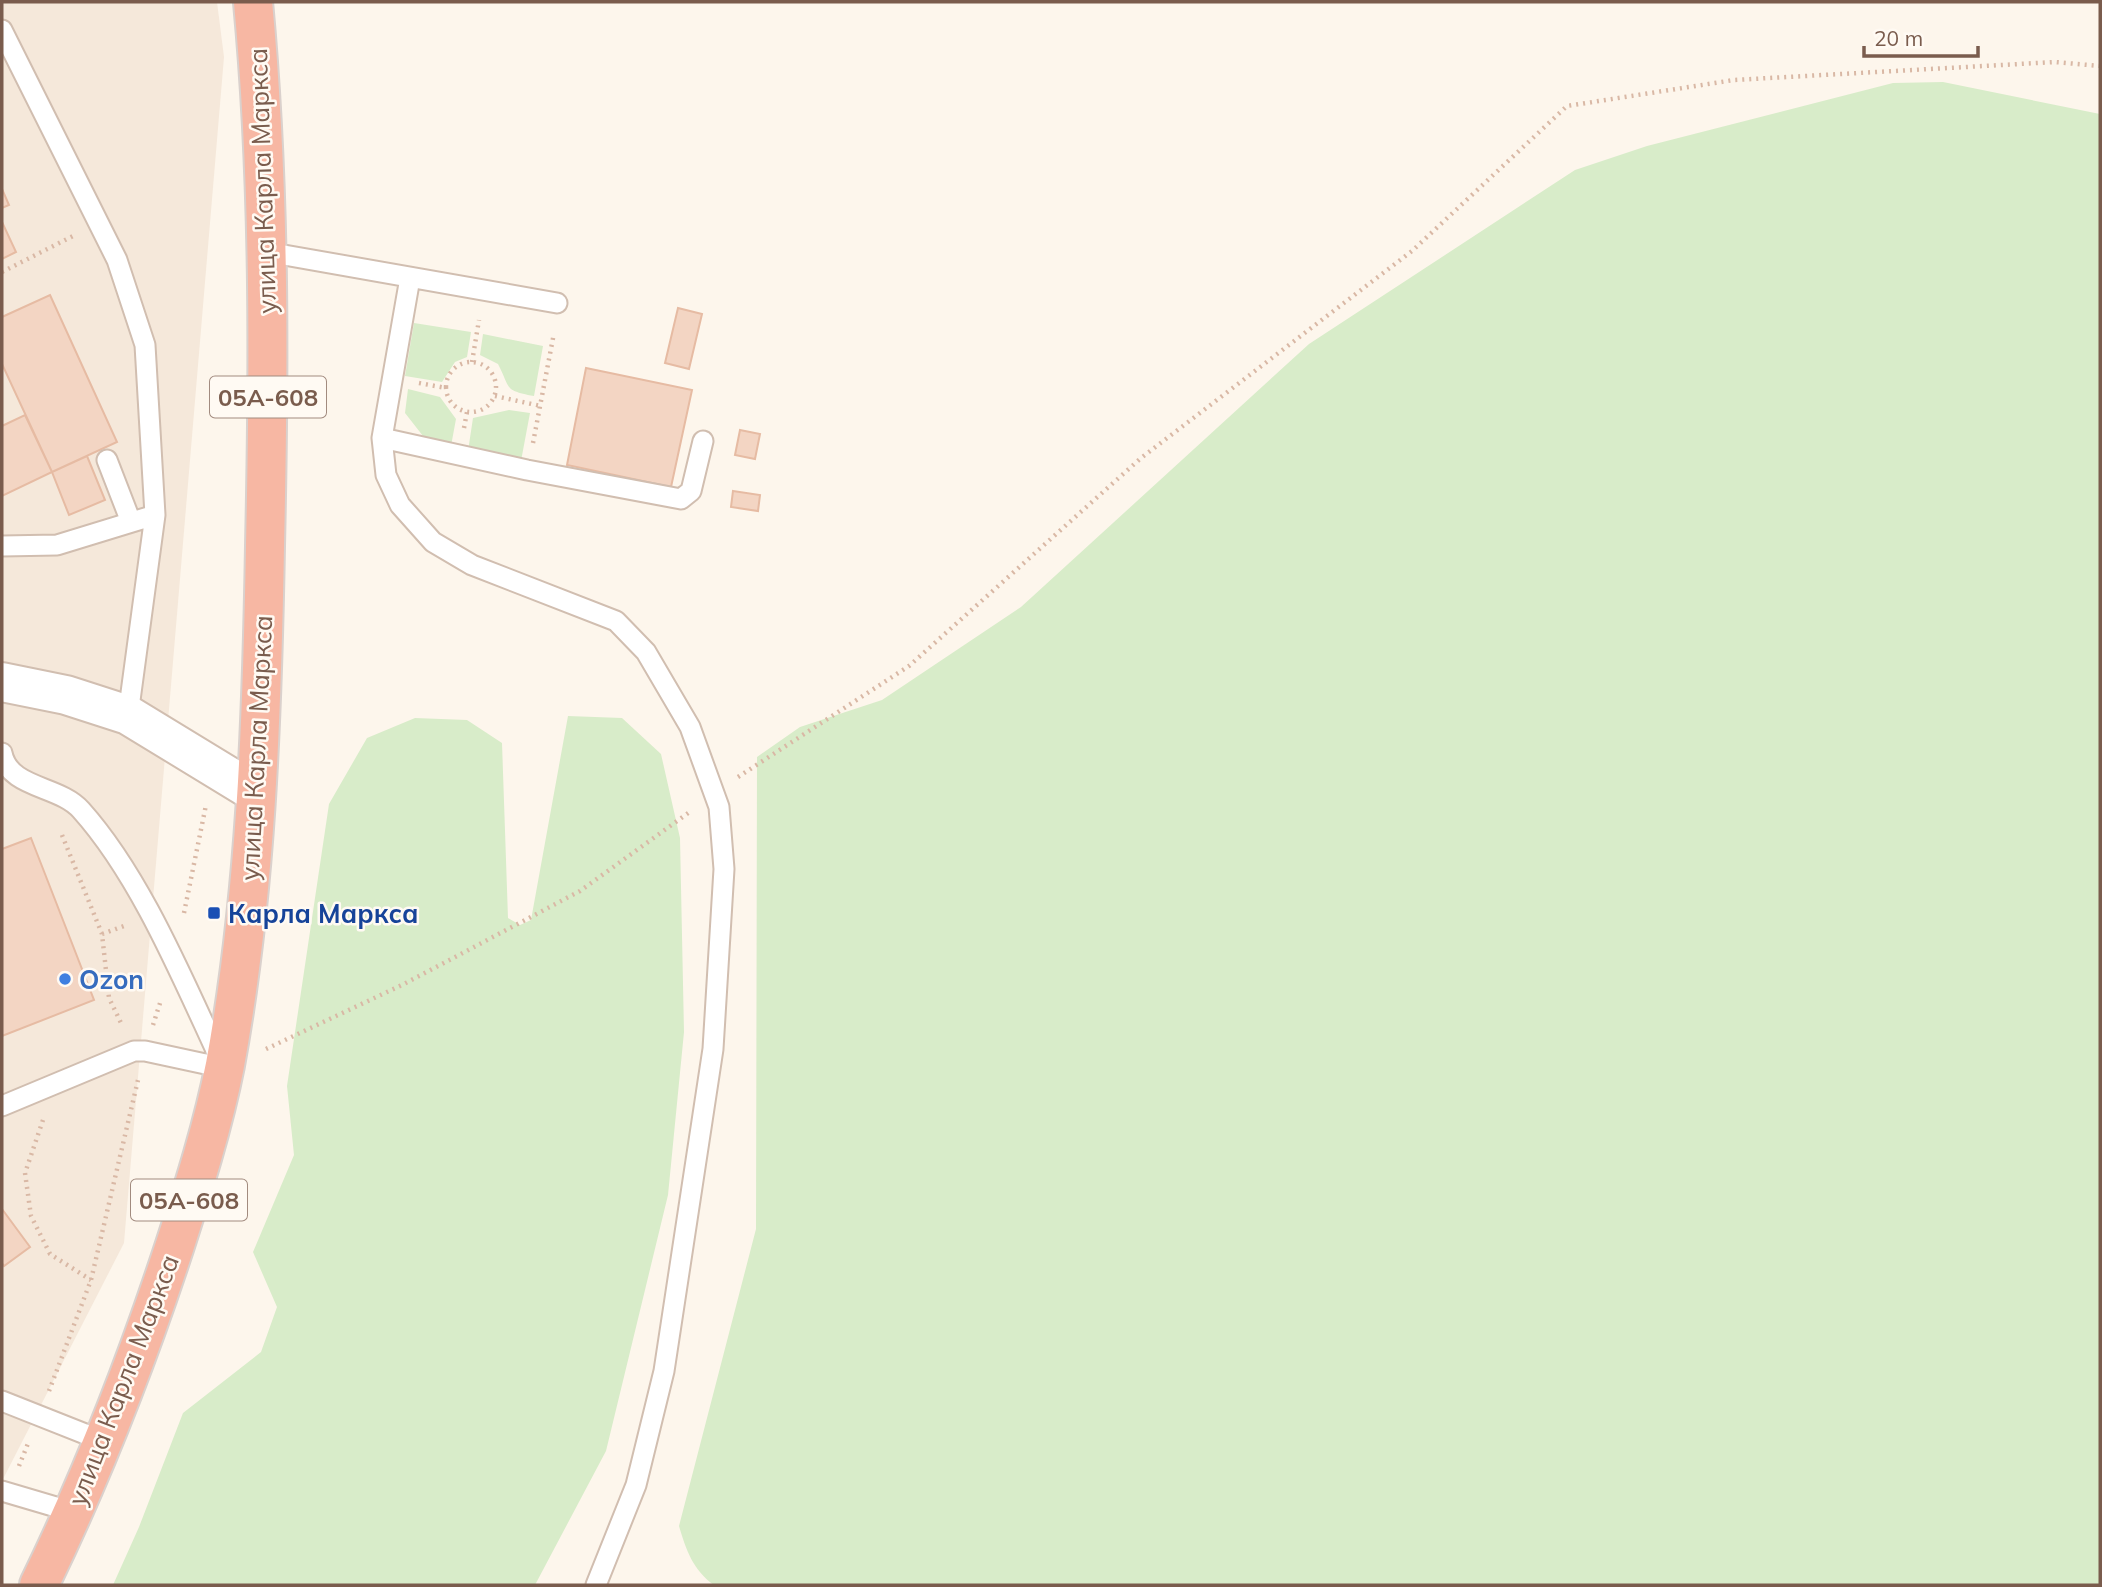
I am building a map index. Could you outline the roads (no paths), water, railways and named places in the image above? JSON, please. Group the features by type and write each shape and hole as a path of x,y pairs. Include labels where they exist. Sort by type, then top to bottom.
{"highway":[{"name":"улица Карла Маркса","path":"39,1585 103,1441 167,1269 199,1170 224,1068 243,955 256,793 269,363 264,118 253,2"}],"street":[{"path":"2,682 66,695 128,715 256,793"}],"lane":[{"path":"2,30 117,260 145,345 155,515 128,715"},
{"path":"267,252 557,303"},
{"path":"410,278 382,438 386,475 400,505 433,542 472,565 616,621 646,652 690,727 715,793 724,869 711,1063 664,1371 636,1485 596,1585"},
{"path":"382,438 527,470 681,499 691,491 703,441"},
{"path":"107,460 131,522"},
{"path":"2,546 57,545 155,515"},
{"path":"2,753 7,767 19,779 60,794 80,808 120,864 173,958 224,1068"},
{"path":"2,1106 134,1051 224,1068"},
{"path":"2,1401 103,1441"},
{"path":"5,1491 73,1512"}],"place":[{"name":"Карла Маркса","path":"214,913"},
{"name":"Ozon","path":"65,979"}]}
